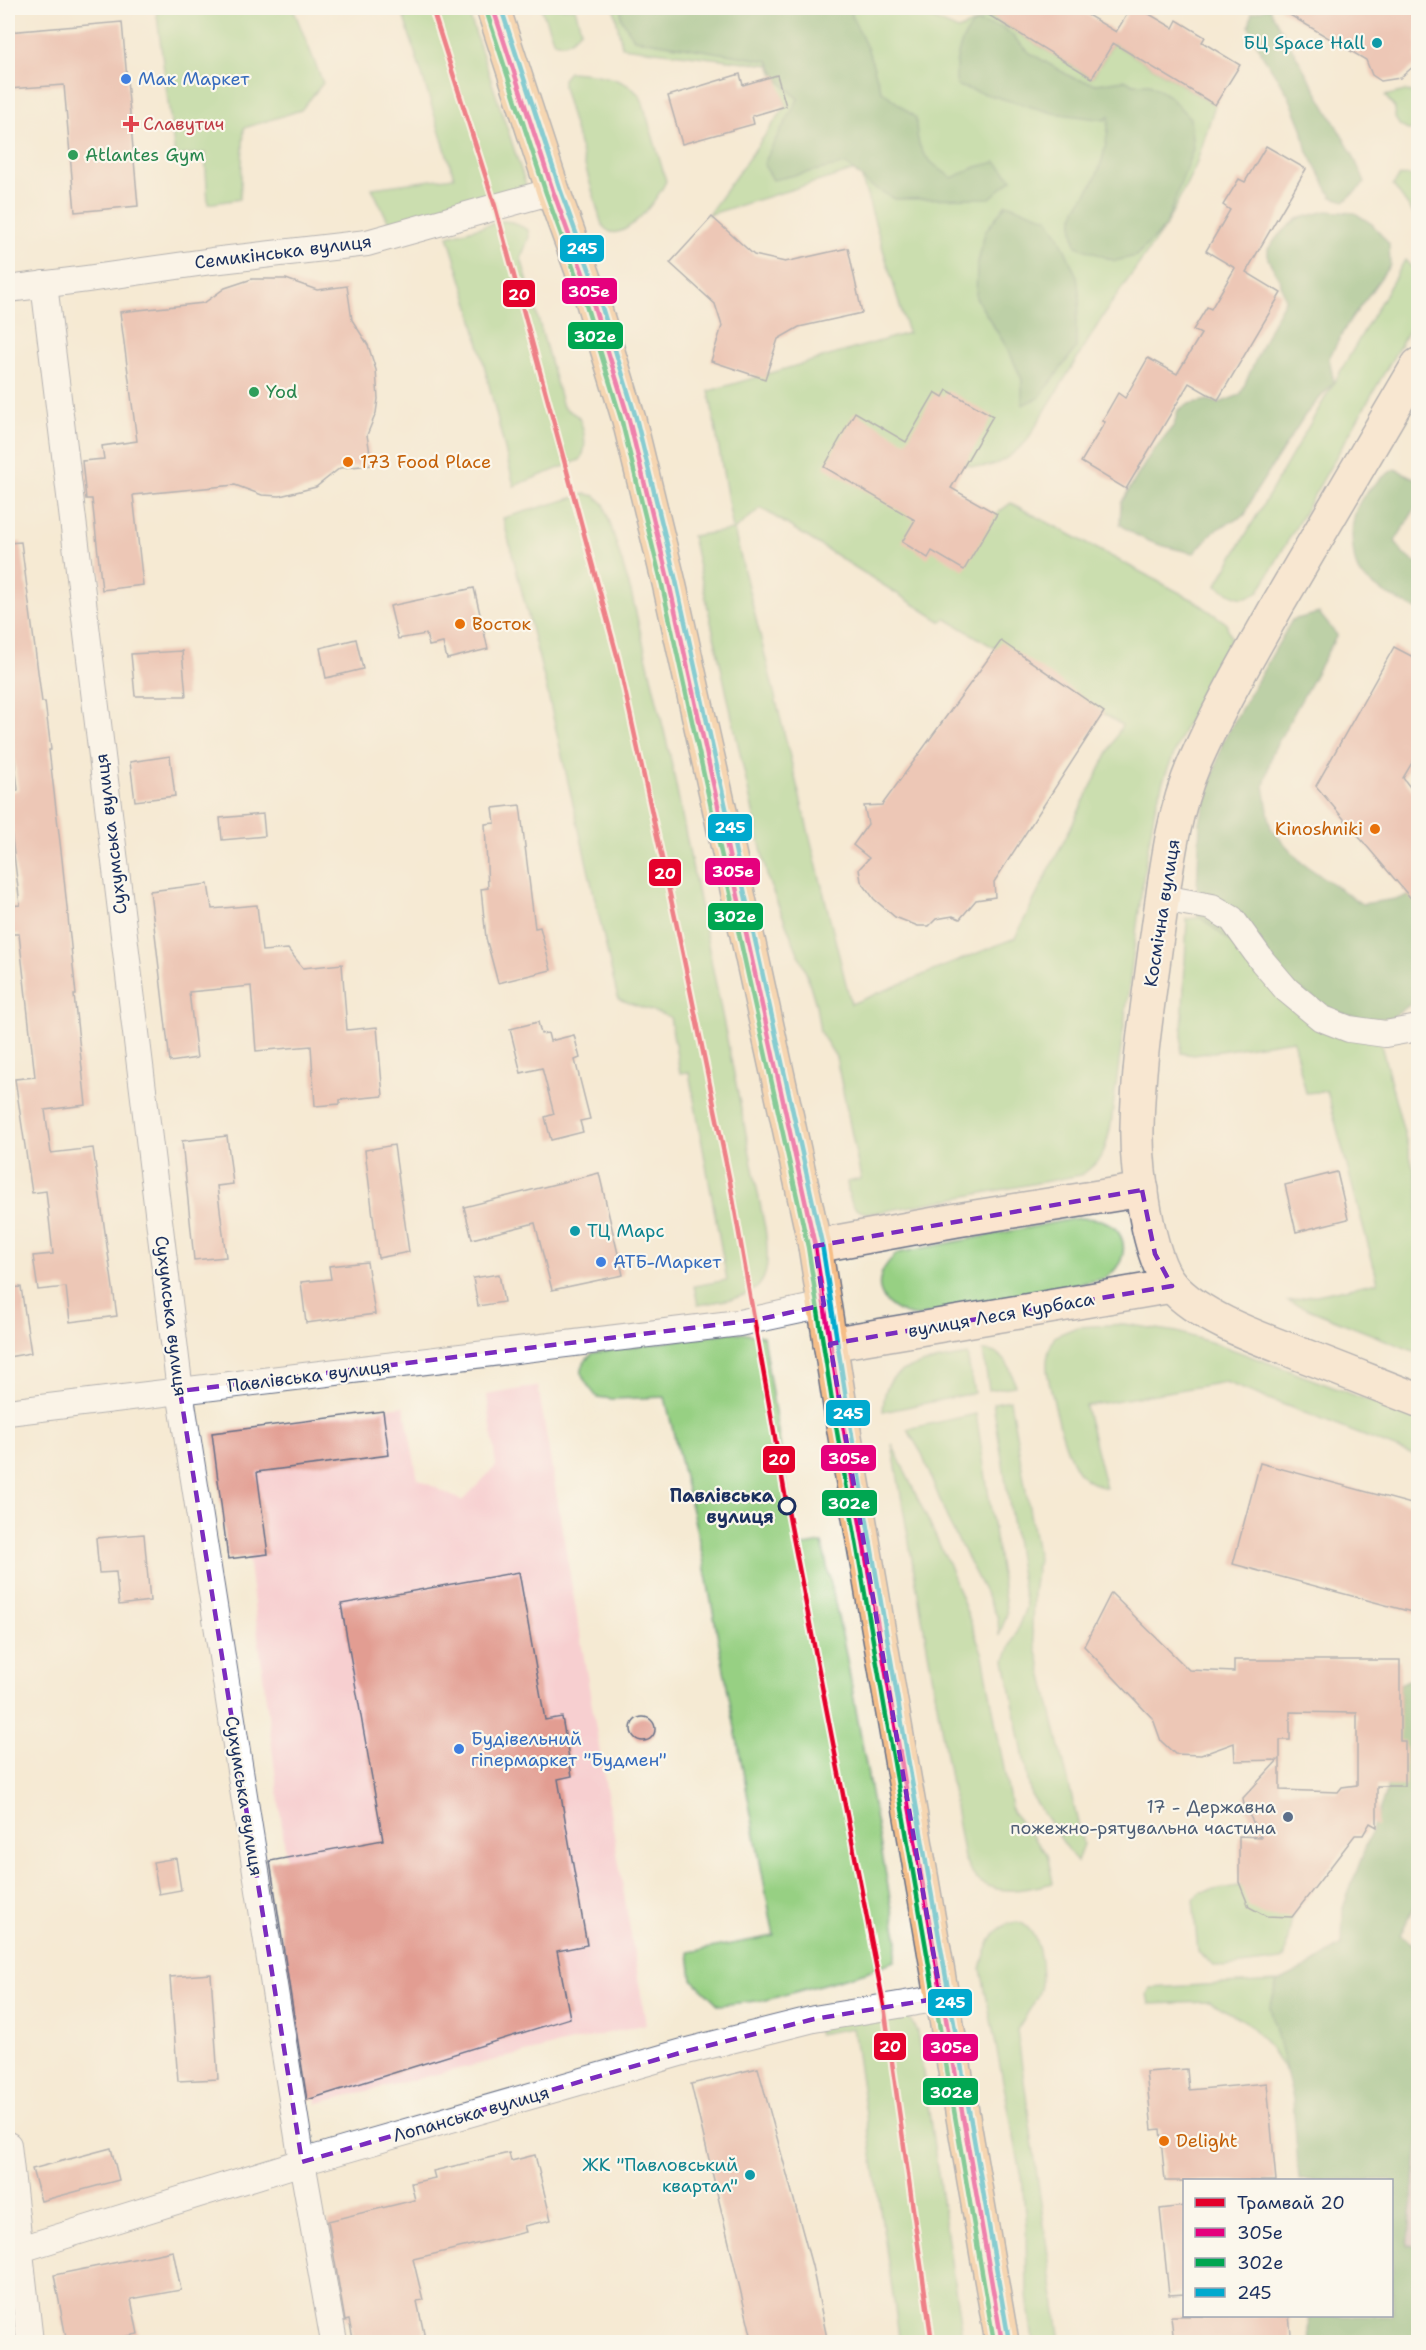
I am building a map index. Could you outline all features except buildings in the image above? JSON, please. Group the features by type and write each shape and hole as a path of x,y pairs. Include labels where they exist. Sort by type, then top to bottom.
{"main road":[{"path":"493,8 553,191 589,290 629,420 671,594 815,1246 927,1899 941,1998 1002,2343"}],"street":[{"name":"Семикінська вулиця","path":"8,289 212,261 367,243 553,191"},
{"name":"Сухумська вулиця","path":"44,284 180,1391 302,2162 334,2343"},
{"name":"Космічна вулиця","path":"1142,1190 1136,1129 1140,1065 1163,898 1182,796 1212,723 1296,573 1419,365"},
{"path":"1163,898 1212,907 1232,919 1263,962 1287,990 1321,1018 1349,1029 1385,1034 1419,1028"},
{"path":"815,1246 1142,1190 1155,1254 1172,1286 1190,1301 1248,1333 1419,1401"},
{"name":"вулиця Леся Курбаса","path":"830,1344 1172,1286"},
{"name":"Павлівська вулиця","path":"8,1412 740,1323 824,1305"},
{"name":"Лопанська вулиця","path":"14,2251 302,2162 683,2052 814,2019 941,1998"},
{"path":"8,2145 14,2251 30,2343"}],"highlighted area":[{"path":"1142,1190 1155,1254 1172,1286 830,1344 941,1998 814,2019 683,2052 302,2162 180,1391 756,1320 824,1305 815,1246"}],"shaded area":[{"path":"538,1386 646,2024 317,2103 232,1430 404,1406 418,1479 462,1501 496,1466 487,1395"},
{"path":"1418,2142 1418,2269 1408,2245"}],"green space":[{"path":"156,8 293,8 323,83 301,110 244,128 240,199 208,204 205,153 175,156"},
{"path":"401,8 467,8 530,197 395,235 372,188 454,177"},
{"path":"541,8 575,8 581,30 569,41 554,42"},
{"path":"614,8 914,8 958,30 990,16 1092,78 1113,43 1215,105 1196,165 1165,227 1108,308 1026,442 1009,457 992,465 974,466 953,459 936,489 996,514 1011,503 1195,601 1226,623 1231,638 1223,658 1185,727 1163,781 1155,808 1145,865 1111,1124 1103,1153 1089,1170 1081,1175 874,1213 856,1209 851,1201 847,1182 861,1179 836,1057 820,1032 816,1005 807,975 768,880 692,536 733,530 709,391 908,333 859,169 708,215 786,106 770,65 622,47","holes":["761,508 942,622 945,618 1122,725 1015,938 851,1004 734,530"]},
{"path":"621,8 852,8 852,16 868,50 881,90 916,118 920,148 929,160 952,178 976,167 996,162 1012,179 990,198 895,199 871,186 846,164 773,180 764,165 798,99 779,80 769,61 634,39 621,18"},
{"path":"1269,8 1353,155 1365,183 1345,201 1332,197 1306,148 1302,128 1288,94 1261,53 1249,27 1252,13"},
{"path":"976,22 1004,28 1030,53 1073,78 1096,84 1124,80 1134,84 1150,84 1169,96 1190,118 1193,149 1165,227 1136,256 1115,261 1076,246 1073,232 1074,213 1093,183 1100,165 1106,145 1109,116 1105,120 1053,113 957,86 956,69 961,43"},
{"path":"569,72 610,78 620,81 637,92 642,100 666,181 655,199 636,221 616,232 608,231 601,222 563,87 563,79"},
{"path":"1405,91 1418,95 1418,129 1408,130 1400,126 1395,118 1395,108 1385,96"},
{"path":"1409,175 1418,181 1418,220 1393,185 1400,176"},
{"path":"1006,204 1048,218 1059,236 1077,277 1080,300 1076,323 1076,348 1039,398 1022,405 1022,380 1009,351 976,298 977,267 985,232"},
{"path":"1326,211 1355,213 1372,224 1389,244 1390,265 1347,325 1329,358 1334,382 1305,415 1255,493 1245,515 1215,530 1194,553 1174,549 1137,536 1120,524 1121,503 1150,455 1174,425 1178,410 1188,404 1208,400 1219,403 1240,395 1271,325 1285,300 1280,280 1268,259 1268,249 1278,236 1297,219"},
{"path":"503,221 512,222 528,230 529,237 521,258 563,407 579,417 584,439 584,450 580,460 514,486 469,304 448,236"},
{"path":"1405,260 1418,274 1418,314 1259,591 1242,598 1216,586"},
{"path":"1395,469 1418,480 1418,504 1395,541 1403,554 1418,564 1418,610 1373,585 1360,574 1354,558 1353,522 1360,501 1374,484"},
{"path":"586,494 595,496 604,504 631,592 670,756 765,1228 767,1266 757,1288 735,1298 698,1305 694,1286 727,1280 689,1072 680,1073 670,1017 618,999 545,682 503,518"},
{"path":"1319,613 1337,635 1272,753 1264,786 1271,829 1302,863 1362,904 1402,898 1418,893 1418,999 1391,1018 1364,1019 1331,1010 1250,957 1196,914 1200,821 1223,741 1292,620"},
{"path":"1210,916 1380,1041 1418,1186 1418,1353 1288,1301 1378,1282 1327,1091 1306,1093 1293,1040 1194,1055 1181,1053 1187,919"},
{"path":"1078,1218 1092,1218 1106,1222 1120,1235 1123,1243 1121,1259 1111,1274 1103,1279 918,1316 894,1308 881,1293 882,1273 898,1253"},
{"path":"1124,1324 1177,1332 1226,1347 1418,1419 1418,1457 1225,1382 1085,1406 1106,1488 1092,1483 1083,1477 1075,1466 1065,1442 1048,1376 1048,1356 1055,1336 1077,1327"},
{"path":"732,1332 763,1336 790,1509 799,1547 822,1543 845,1649 898,1942 894,1961 866,1972 766,2000 719,2005 692,1979 689,1952 774,1936 702,1553 665,1397 613,1399 597,1397 584,1380 582,1370 583,1365 593,1353"},
{"path":"983,1351 996,1353 1005,1361 1009,1366 1015,1386 989,1390"},
{"path":"967,1355 974,1393 883,1412 887,1387 897,1374 926,1363"},
{"path":"1010,1400 1038,1559 1033,1593 1032,1630 1083,1844 1077,1862 1031,1796 1005,1660 1026,1607 993,1403"},
{"path":"976,1414 1007,1614 999,1636 998,1618 949,1523 921,1452 907,1429"},
{"path":"892,1444 949,1565 983,1655 1012,1812 1047,1854 1053,1883 1011,1890 991,1887 974,1876 964,1859"},
{"path":"1418,1675 1418,1898 1400,1936 1418,1947 1418,2142 1408,2245 1418,2245 1418,2342 1310,2342 1308,2317 1393,2317 1393,2179 1299,2179 1293,2099 1270,2007 1278,1981 1306,1968 1342,1945 1343,1908 1387,1789 1390,1766 1381,1726 1400,1712 1400,1684"},
{"path":"1239,1886 1258,1886 1259,1899 1292,1917 1285,1956 1281,1960 1224,1967 1214,1965 1198,1952 1193,1899 1201,1892"},
{"path":"1017,1922 1025,1925 1031,1932 1036,1941 1041,1963 1039,1992 1017,2030 1060,2342 1033,2342 1027,2296 1026,2225 1022,2178 981,1969 988,1945 996,1932 1008,1924"},
{"path":"1278,1981 1285,2070 1263,2039 1245,2021 1210,2002 1149,2004 1147,1994 1150,1988"},
{"path":"908,2014 917,2032 963,2342 900,2342 853,2028 818,2034 814,2019"}],"tram line":[{"name":"20","path":"432,8 495,206 618,659 678,931 730,1182 787,1506 884,2006 932,2342"}],"transit line":[{"name":"305e","path":"493,8 553,191 589,290 629,420 669,583 815,1246 843,1425 1002,2342"},
{"name":"245","path":"501,8 560,189 596,288 636,418 676,581 822,1244 850,1424 1009,2341"},
{"name":"302е","path":"486,10 546,193 582,292 622,422 662,585 808,1247 836,1426 994,2342"}],"place":[{"name":"БЦ Space Hall","path":"1377,43"},
{"name":"Мак Маркет","path":"126,79"},
{"name":"Славутич","path":"131,124"},
{"name":"Atlantes Gym","path":"73,155"},
{"name":"Yod","path":"254,392"},
{"name":"173 Food Place","path":"348,462"},
{"name":"Восток","path":"460,624"},
{"name":"Kinoshniki","path":"1375,829"},
{"name":"ТЦ Марс","path":"575,1231"},
{"name":"АТБ-Маркет","path":"601,1262"},
{"name":"Павлівська вулиця","path":"787,1506"},
{"name":"Будівельний гіпермаркет \"Будмен\"","path":"459,1749"},
{"name":"17 - Державна пожежно-рятувальна частина","path":"1288,1817"},
{"name":"Delight","path":"1164,2141"},
{"name":"ЖК \"Павловський квартал\"","path":"750,2175"}]}
